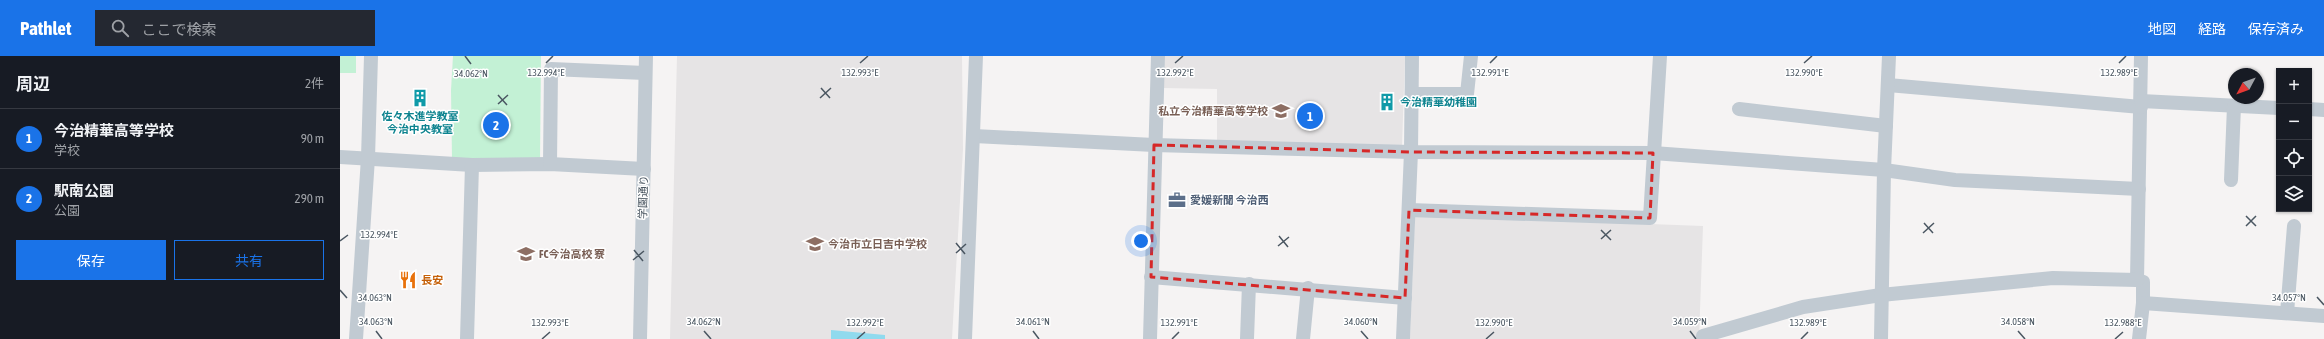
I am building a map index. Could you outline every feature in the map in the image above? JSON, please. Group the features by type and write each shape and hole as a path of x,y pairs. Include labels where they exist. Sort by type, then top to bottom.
{"street":[{"path":"356,339 368,158 371,56"},
{"name":"学園通り","path":"640,339 646,56"},
{"path":"964,339 974,136 976,56"},
{"path":"1150,339 1154,145 1158,56"},
{"path":"1403,339 1411,152 1412,56"},
{"path":"1412,94 1467,94 1471,56"},
{"path":"1409,210 1650,218 1660,56"},
{"path":"1881,339 1884,170 1889,56"},
{"path":"2137,280 2141,56"},
{"path":"550,164 551,69 645,73"},
{"path":"1888,85 2141,104 2276,108"},
{"path":"2231,180 2234,106"},
{"path":"1740,109 1886,126"},
{"path":"2312,109 2324,110"},
{"path":"974,136 1154,145 1411,152 1653,153 1884,170 1955,180 2139,189"},
{"path":"340,157 472,165 550,164 644,169"},
{"path":"467,339 472,165"},
{"path":"2287,313 2294,226"},
{"path":"1151,277 1308,288 1405,298"},
{"path":"1703,336 1803,307 1881,295 2053,278 2137,280 2143,282 2143,303 2139,339"},
{"path":"1247,339 1249,284"},
{"path":"1303,339 1308,288"},
{"path":"2143,303 2324,316"}],"highlighted area":[{"path":"1154,145 1411,152 1653,153 1650,218 1409,210 1405,298 1151,277"}],"shaded area":[{"name":"今治市立日吉中学校","path":"677,56 962,56 963,149 952,339 670,339"},
{"path":"1165,56 1405,56 1402,147 1217,142 1217,89 1163,88"},
{"path":"1415,215 1703,226 1699,339 1410,339"}],"green space":[{"path":"340,56 356,56 356,73 340,73"},
{"path":"453,56 541,56 540,161 452,160 451,90"}],"water":[{"path":"831,330 885,335 885,339 831,339"}],"place":[{"name":"佐々木進学教室 今治中央教室","path":"420,98"},
{"name":"今治精華幼稚園","path":"1387,102"},
{"name":"私立今治精華高等学校","path":"1281,111"},
{"name":"今治精華高等学校","path":"1310,116"},
{"name":"駅南公園","path":"496,125"},
{"name":"愛媛新聞 今治西","path":"1177,200"},
{"name":"今治市立日吉中学校","path":"815,244"},
{"name":"FC今治高校 寮","path":"526,254"},
{"name":"長安","path":"408,280"}]}
